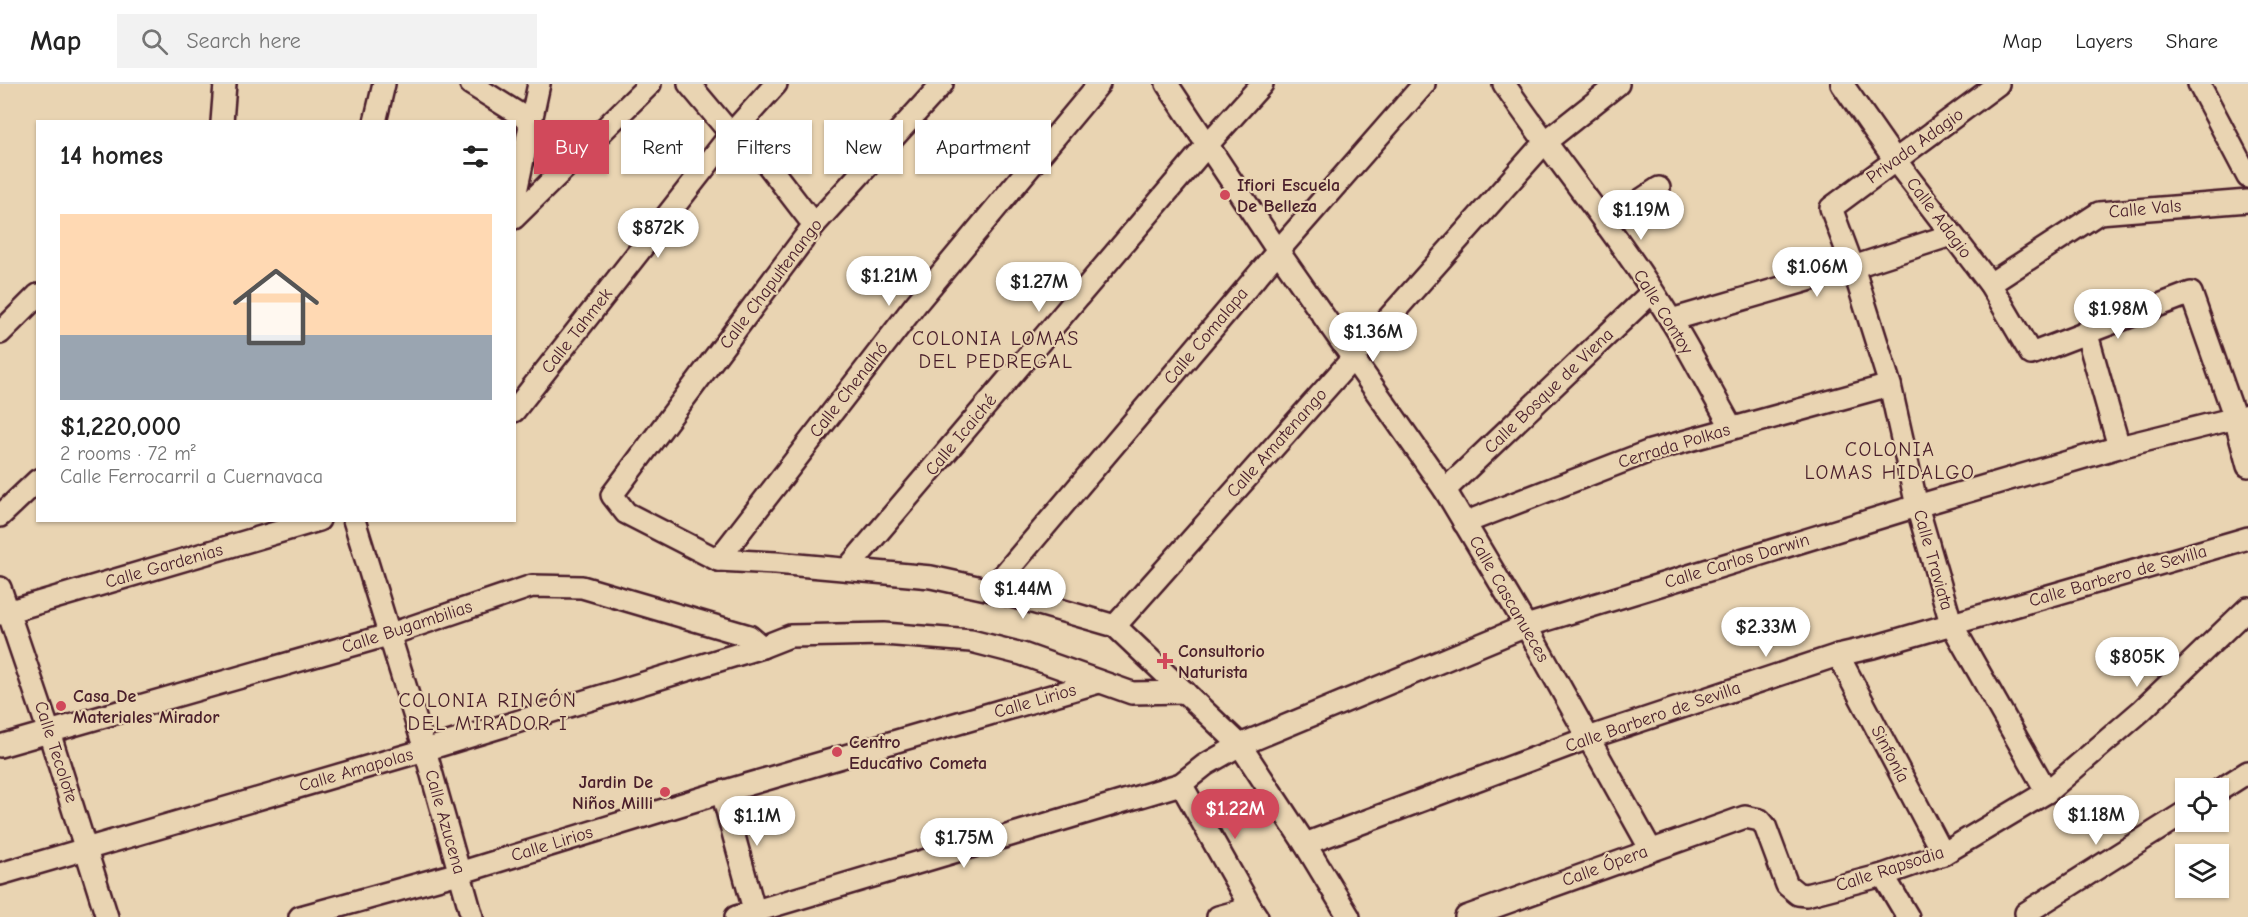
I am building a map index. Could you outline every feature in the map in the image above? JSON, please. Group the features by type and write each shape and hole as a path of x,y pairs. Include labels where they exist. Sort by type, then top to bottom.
{"street":[{"path":"222,120 225,84"},
{"path":"375,120 384,84"},
{"path":"471,84 530,121"},
{"path":"516,191 539,84"},
{"path":"516,216 650,84"},
{"path":"689,84 719,120"},
{"name":"Calle Tahmek","path":"744,120 776,84"},
{"name":"Calle Chapultenango","path":"718,560 626,513 612,495 814,225 942,84"},
{"name":"Calle Chenalhó","path":"718,560 916,304 1099,84"},
{"name":"Calle Cascanueces","path":"1167,84 1278,251 1445,490 1526,626 1651,850"},
{"name":"Calle Icaiché","path":"847,569 1208,144 1262,84"},
{"name":"Calle Comalapa","path":"991,590 1278,251 1424,84"},
{"name":"Calle Contoy","path":"1504,84 1544,143 1653,292 1731,428"},
{"name":"Calle Adagio","path":"1842,84 1895,160 1990,284 2031,354 2086,331"},
{"name":"Privada Adagio","path":"1831,208 1998,84"},
{"path":"2199,84 2248,177"},
{"name":"Calle Amatenango","path":"1115,626 1544,143 1614,85"},
{"name":"Calle Tahmek","path":"516,408 716,153"},
{"path":"775,174 814,225"},
{"path":"1605,224 1659,188"},
{"name":"Calle Vals","path":"1990,284 2100,213 2248,201"},
{"name":"Calle Traviata","path":"1831,208 1853,267 1890,385 1917,506 1952,623 2047,792"},
{"path":"1671,320 1853,267 1951,235"},
{"name":"Calle Bosque de Viena","path":"1445,490 1653,292"},
{"path":"2119,447 2086,331 2191,293 2241,416 2248,466"},
{"path":"0,333 36,297"},
{"name":"Cerrada Polkas","path":"1464,523 1650,451 1890,385"},
{"name":"Calle Carlos Darwin","path":"1181,783 1205,765 1240,745 1526,626 1917,506 2119,447 2241,416"},
{"path":"0,516 35,484"},
{"name":"Calle Gardenias","path":"4,613 312,522"},
{"name":"Calle Azucena","path":"355,522 425,750 472,917"},
{"name":"Calle Barbero de Sevilla","path":"1305,844 1588,738 1838,655 1873,647 2248,538"},
{"path":"718,560 931,577 991,590 1115,626 1240,745 1305,844 1349,917"},
{"name":"Calle Bugambilias","path":"0,746 388,635 532,586 582,587 748,636 762,647"},
{"name":"Calle Tecolote","path":"0,588 4,613 49,732 107,917"},
{"name":"Calle Rapsodia","path":"1745,817 1760,820 1765,826 1787,885 1798,894 1806,895 1883,874 1943,854 2047,792 2141,711 2248,608"},
{"name":"Calle Amapolas","path":"0,874 425,750 762,647 790,636 884,634 971,641 1022,654 1099,682"},
{"name":"Sinfonía","path":"1838,655 1943,854"},
{"name":"Calle Lirios","path":"300,917 459,873 722,792 1099,682 1132,693 1185,692"},
{"path":"2229,784 2248,772"},
{"path":"722,792 749,915 1181,783 1254,913 1218,917"},
{"name":"Calle Ópera","path":"1466,917 1745,817"},
{"path":"2026,914 2175,819"},
{"path":"1883,874 1908,917"}],"place":[{"name":"Ifiori Escuela De Belleza","path":"1225,195"},
{"name":"Consultorio Naturista","path":"1165,661"},
{"name":"Casa De Materiales Mirador","path":"61,706"},
{"name":"Centro Educativo Cometa","path":"837,752"},
{"name":"Jardin De Niños Milli","path":"665,792"}],"district":[{"name":"COLONIA LOMAS DEL PEDREGAL","path":"996,350"},
{"name":"COLONIA LOMAS HIDALGO","path":"1890,460"},
{"name":"COLONIA RINCÓN DEL MIRADOR I","path":"488,712"}]}
